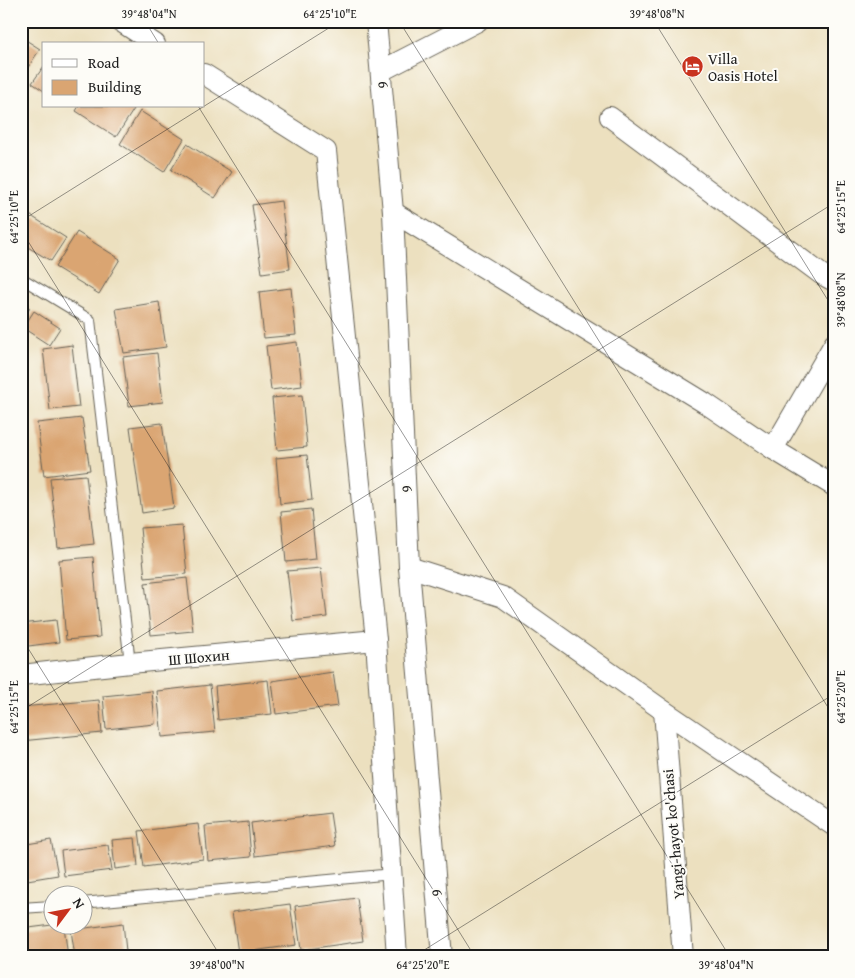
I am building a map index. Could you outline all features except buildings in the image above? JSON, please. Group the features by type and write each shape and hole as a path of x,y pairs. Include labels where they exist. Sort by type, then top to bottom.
{"street":[{"path":"120,21 152,42"},
{"name":"9","path":"376,21 393,212 409,567 442,957"},
{"path":"381,71 478,21"},
{"path":"205,75 326,151 376,640 397,957"},
{"path":"610,116 821,274 834,281"},
{"path":"393,212 705,403 773,449 834,486"},
{"path":"773,449 834,344"},
{"path":"409,567 503,597 664,712 834,826"},
{"name":"Ш Шохин","path":"21,675 376,640"},
{"name":"Yangi-hayot ko'chasi","path":"664,712 683,957"}],"lane":[{"path":"21,278 90,320 130,663"},
{"path":"92,902 393,874"},
{"path":"21,908 42,907"}],"place":[{"name":"Villa Oasis Hotel","path":"692,67"}]}
